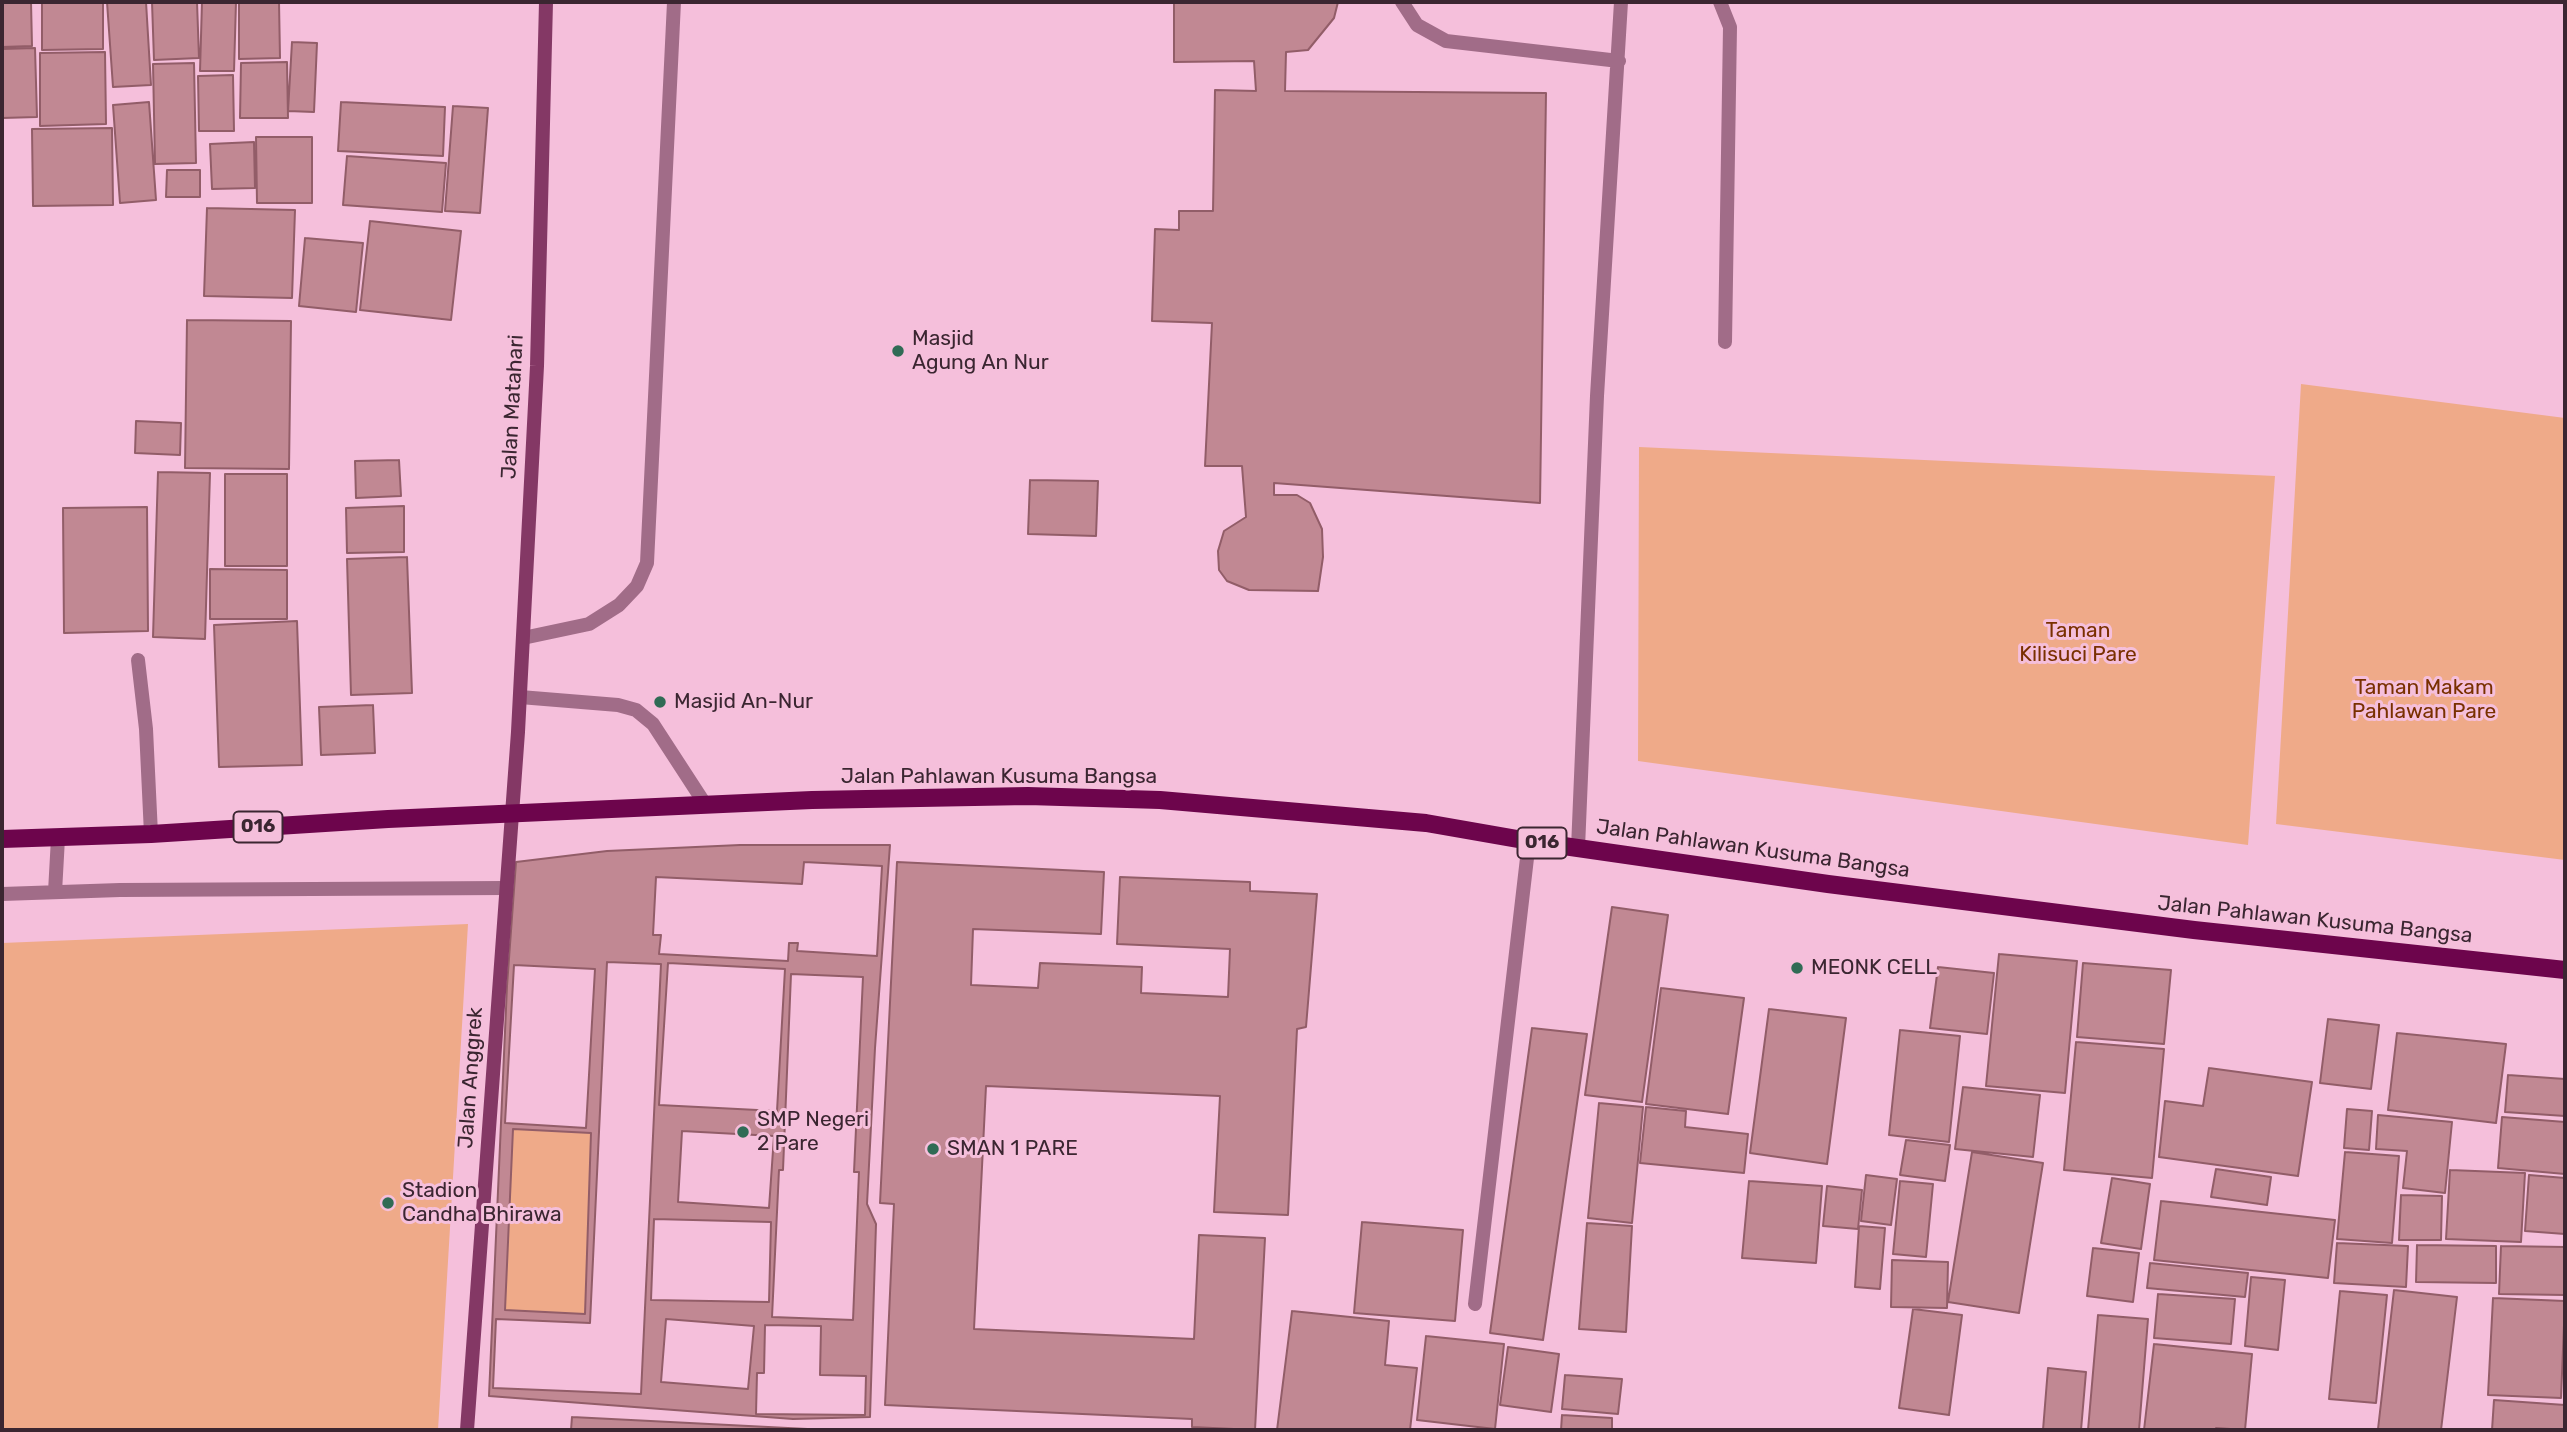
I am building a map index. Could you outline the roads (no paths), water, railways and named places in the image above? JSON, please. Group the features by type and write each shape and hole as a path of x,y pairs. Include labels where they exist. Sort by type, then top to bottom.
{"main road":[{"name":"Jalan Pahlawan Kusuma Bangsa","path":"513,814 705,804 1028,796 1160,800 1426,823 1529,841 1829,884 2194,930 2565,971"},
{"name":"016","path":"2,839 151,834 388,818 513,814"}],"street":[{"name":"Jalan Matahari","path":"513,814 537,366 546,2"},
{"path":"523,638 589,624 619,606 637,586 647,563 674,2"},
{"path":"1402,2 1417,25 1446,41 1619,61"},
{"path":"1578,848 1597,396 1621,2"},
{"path":"1720,2 1730,27 1725,342"},
{"path":"138,660 146,729 151,834"},
{"path":"520,697 618,705 636,710 653,724 705,804"},
{"name":"Jalan Anggrek","path":"467,1430 505,888 513,814"},
{"path":"55,892 58,838"},
{"path":"1475,1304 1529,841"},
{"path":"2,894 505,888"}],"place":[{"name":"Masjid Agung An Nur","path":"898,351"},
{"name":"Masjid An-Nur","path":"660,702"},
{"name":"MEONK CELL","path":"1797,968"},
{"name":"SMP Negeri 2 Pare","path":"743,1132"},
{"name":"SMAN 1 PARE","path":"933,1149"},
{"name":"Stadion Candha Bhirawa","path":"388,1203"}],"park label":[{"name":"Taman Kilisuci Pare","path":"2078,643"},
{"name":"Taman Makam Pahlawan Pare","path":"2424,700"}]}
